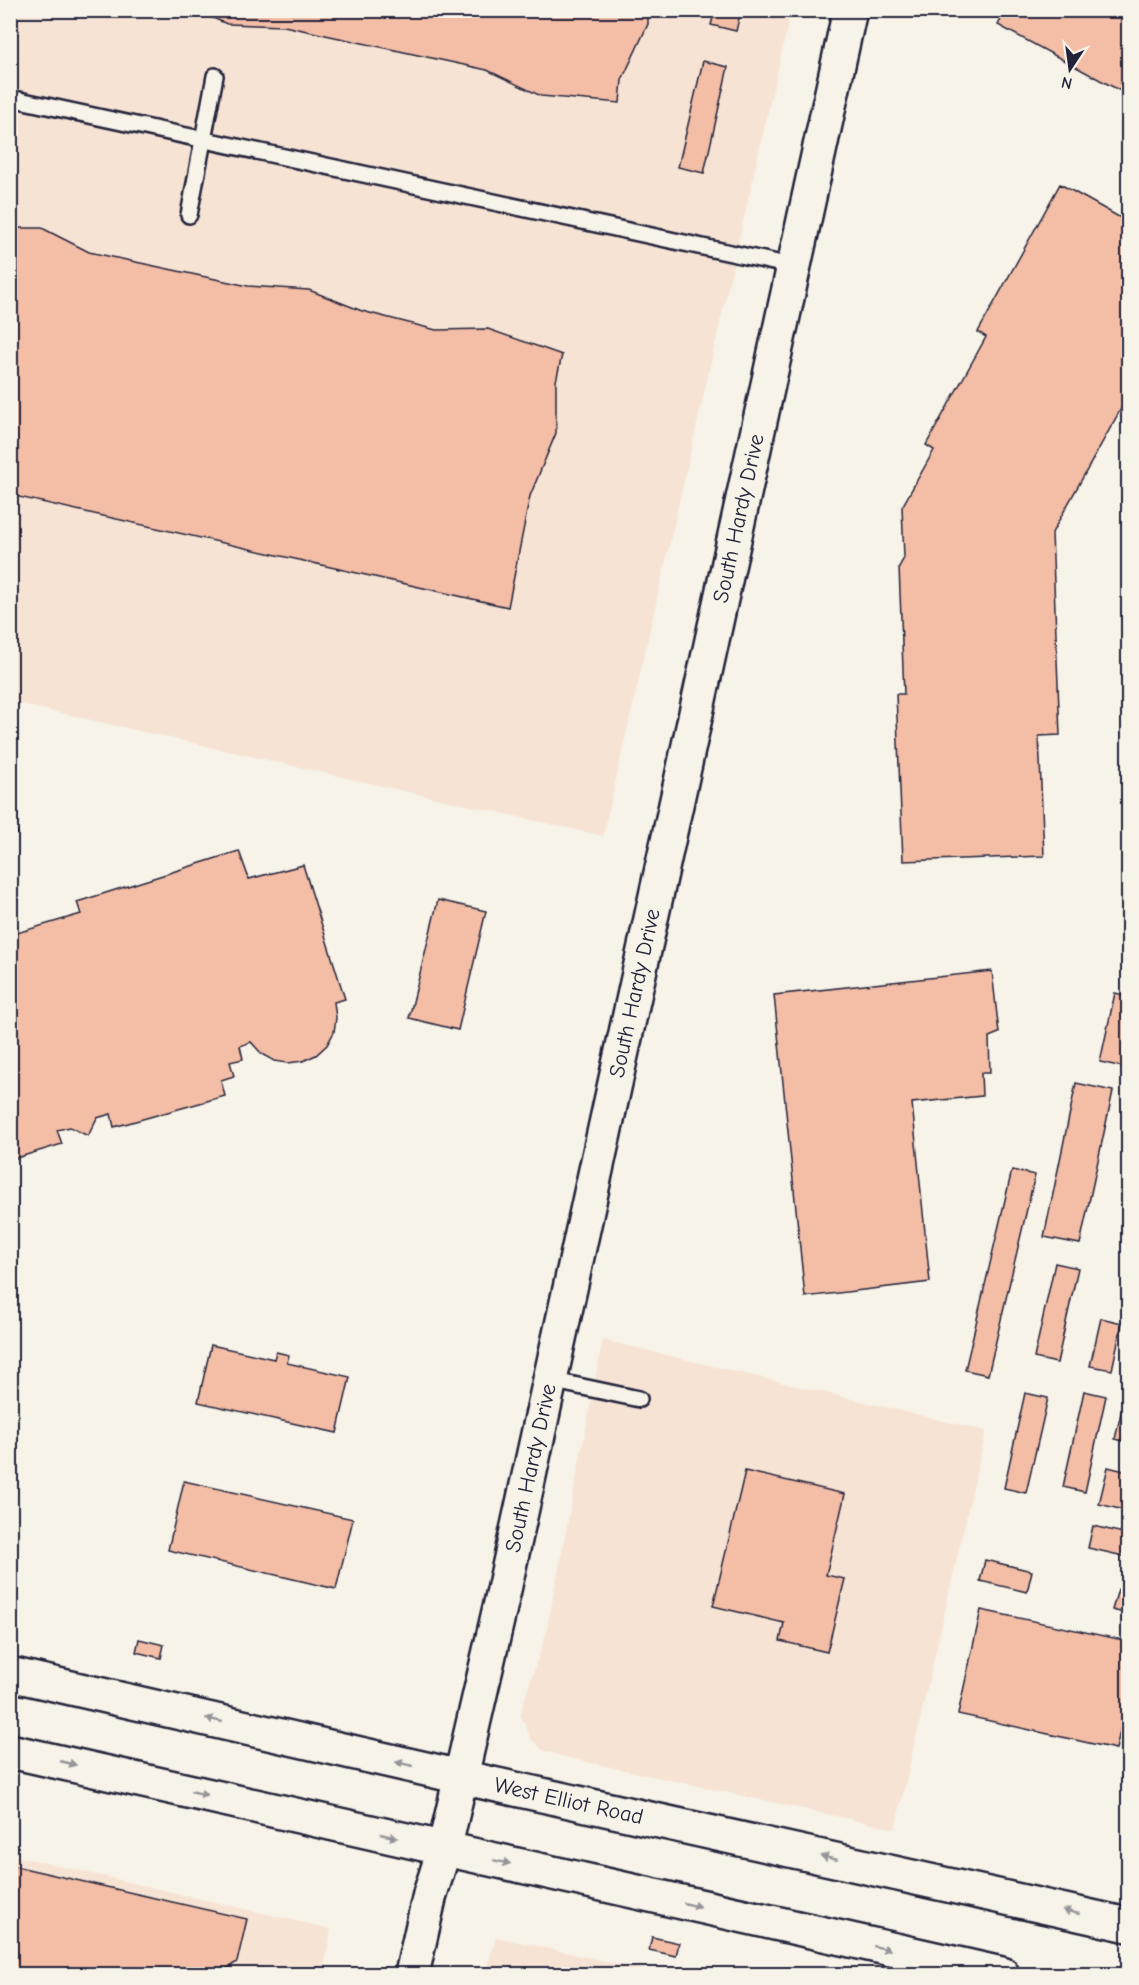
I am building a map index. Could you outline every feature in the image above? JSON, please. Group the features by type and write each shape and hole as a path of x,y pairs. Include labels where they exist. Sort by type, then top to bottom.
{"main road":[{"name":"South Hardy Drive","path":"412,1974 430,1894 444,1850 461,1777 550,1380 796,267 850,10"},
{"name":"West Elliot Road","path":"10,1674 1128,1925"},
{"path":"10,1750 444,1850 1002,1974"}],"lane":[{"path":"189,215 215,76"},
{"path":"10,98 796,267"},
{"path":"550,1380 639,1399"}],"shaded area":[{"path":"11,11 791,11 603,836 11,702"},
{"path":"603,1340 986,1431 895,1829 564,1757 543,1750 531,1739 521,1715 546,1634"},
{"path":"11,1855 331,1929 323,1974 11,1974"},
{"path":"496,1937 663,1974 485,1974"}],"building":[{"path":"194,10 648,10 648,24 622,80 620,103 541,96 487,70 284,26 227,24"},
{"path":"715,10 741,10 736,31 711,25"},
{"path":"1006,10 1128,10 1128,95 998,25"},
{"path":"703,61 728,67 704,173 678,167"},
{"path":"1060,184 1128,222 1128,351 1126,356 1128,357 1128,396 1052,533 1060,735 1039,736 1044,856 903,861 896,694 904,694 899,567 904,558 902,507 934,450 926,445 986,337 978,332"},
{"path":"10,228 42,228 89,252 248,286 309,290 362,311 436,330 488,329 562,355 556,381 556,433 530,496 508,607 10,495"},
{"path":"10,809 18,834 10,836"},
{"path":"239,851 249,879 303,865 345,999 334,1002 336,1018 334,1032 327,1045 316,1055 303,1061 288,1063 274,1061 261,1053 251,1042 240,1046 243,1059 230,1062 234,1076 221,1080 225,1096 114,1127 111,1114 97,1118 88,1136 70,1127 57,1130 62,1144 10,1160 10,935 81,914 77,902"},
{"path":"438,900 486,911 458,1030 409,1018"},
{"path":"992,971 999,1033 989,1037 990,1073 981,1073 982,1096 912,1103 930,1282 805,1297 774,995"},
{"path":"1115,993 1128,996 1128,1040 1123,1067 1100,1062"},
{"path":"1076,1083 1113,1091 1080,1244 1044,1237"},
{"path":"1012,1170 1035,1175 988,1375 965,1370"},
{"path":"1128,1192 1128,1223 1122,1222"},
{"path":"1055,1263 1078,1268 1057,1363 1034,1358"},
{"path":"1101,1318 1122,1323 1112,1370 1090,1366"},
{"path":"211,1345 274,1359 276,1352 289,1355 287,1363 350,1377 337,1433 198,1402"},
{"path":"1084,1391 1106,1396 1085,1492 1063,1487"},
{"path":"1025,1393 1048,1398 1026,1493 1004,1488"},
{"path":"1124,1400 1128,1401 1128,1442 1115,1439"},
{"path":"1108,1467 1128,1472 1128,1511 1099,1504"},
{"path":"745,1471 845,1494 826,1575 845,1579 827,1652 780,1641 784,1623 713,1606"},
{"path":"184,1481 353,1519 336,1589 168,1550"},
{"path":"1093,1526 1128,1534 1128,1557 1088,1548"},
{"path":"985,1560 1032,1571 1027,1592 980,1581"},
{"path":"1118,1589 1128,1591 1128,1614 1112,1610"},
{"path":"981,1610 1128,1641 1128,1696 1116,1749 958,1714"},
{"path":"139,1639 164,1645 161,1658 136,1652"},
{"path":"10,1865 247,1919 237,1962 221,1974 10,1974"},
{"path":"652,1937 679,1943 676,1956 649,1950"}]}
